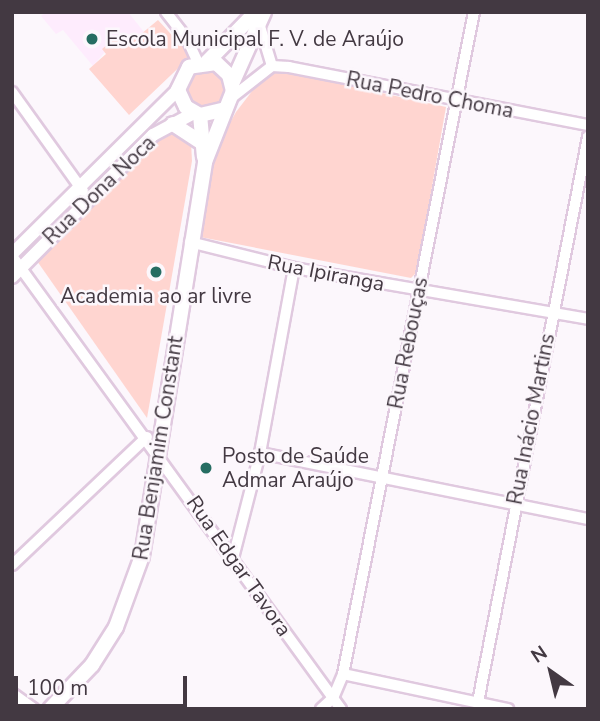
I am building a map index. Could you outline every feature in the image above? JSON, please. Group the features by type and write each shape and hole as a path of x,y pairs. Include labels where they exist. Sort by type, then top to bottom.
{"main road":[{"path":"202,62 223,68 229,97 197,114 178,90 183,73 202,62 259,15"},
{"name":"Rua Benjamim Constant","path":"50,709 92,664 133,592 205,162 259,15"},
{"name":"Rua Benjamim Constant","path":"197,114 205,162"},
{"path":"173,124 202,143"}],"street":[{"path":"166,12 202,62"},
{"name":"Rua Rebouças","path":"333,698 343,674 474,12"},
{"path":"229,97 272,66 259,15"},
{"name":"Rua Pedro Choma","path":"272,66 588,125"},
{"name":"Rua Dona Noca","path":"12,255 78,184 178,90"},
{"path":"12,92 87,197"},
{"name":"Rua Dona Noca","path":"17,272 87,197 153,135 197,114"},
{"name":"Rua Inácio Martins","path":"478,702 513,505 588,137"},
{"name":"Rua Ipiranga","path":"190,242 294,268 588,318"},
{"name":"Rua Edgar Tavora","path":"12,255 17,272 158,451 341,709"},
{"path":"233,558 260,453 294,268"},
{"path":"12,565 147,437"},
{"path":"260,453 381,481 588,519"},
{"path":"343,674 508,709"},
{"path":"12,693 34,709"},
{"path":"321,709 333,698"}],"shaded area":[{"name":"Escola Municipal F. V. de Araújo","path":"46,12 128,12 144,32 129,44 120,34 93,66 63,30 56,34 41,16"},
{"path":"158,20 191,56 129,115 89,69 106,54 102,49 120,34 129,44"},
{"path":"207,68 221,74 227,88 221,102 207,108 193,102 187,88 193,74"},
{"path":"277,70 446,107 417,272 411,278 195,236 217,146 236,112 266,73"},
{"path":"177,130 191,142 192,161 147,418 37,261 157,135"}],"place":[{"name":"Escola Municipal F. V. de Araújo","path":"92,39"},
{"name":"Academia ao ar livre","path":"156,272"},
{"name":"Posto de Saúde Admar Araújo","path":"206,468"}]}
